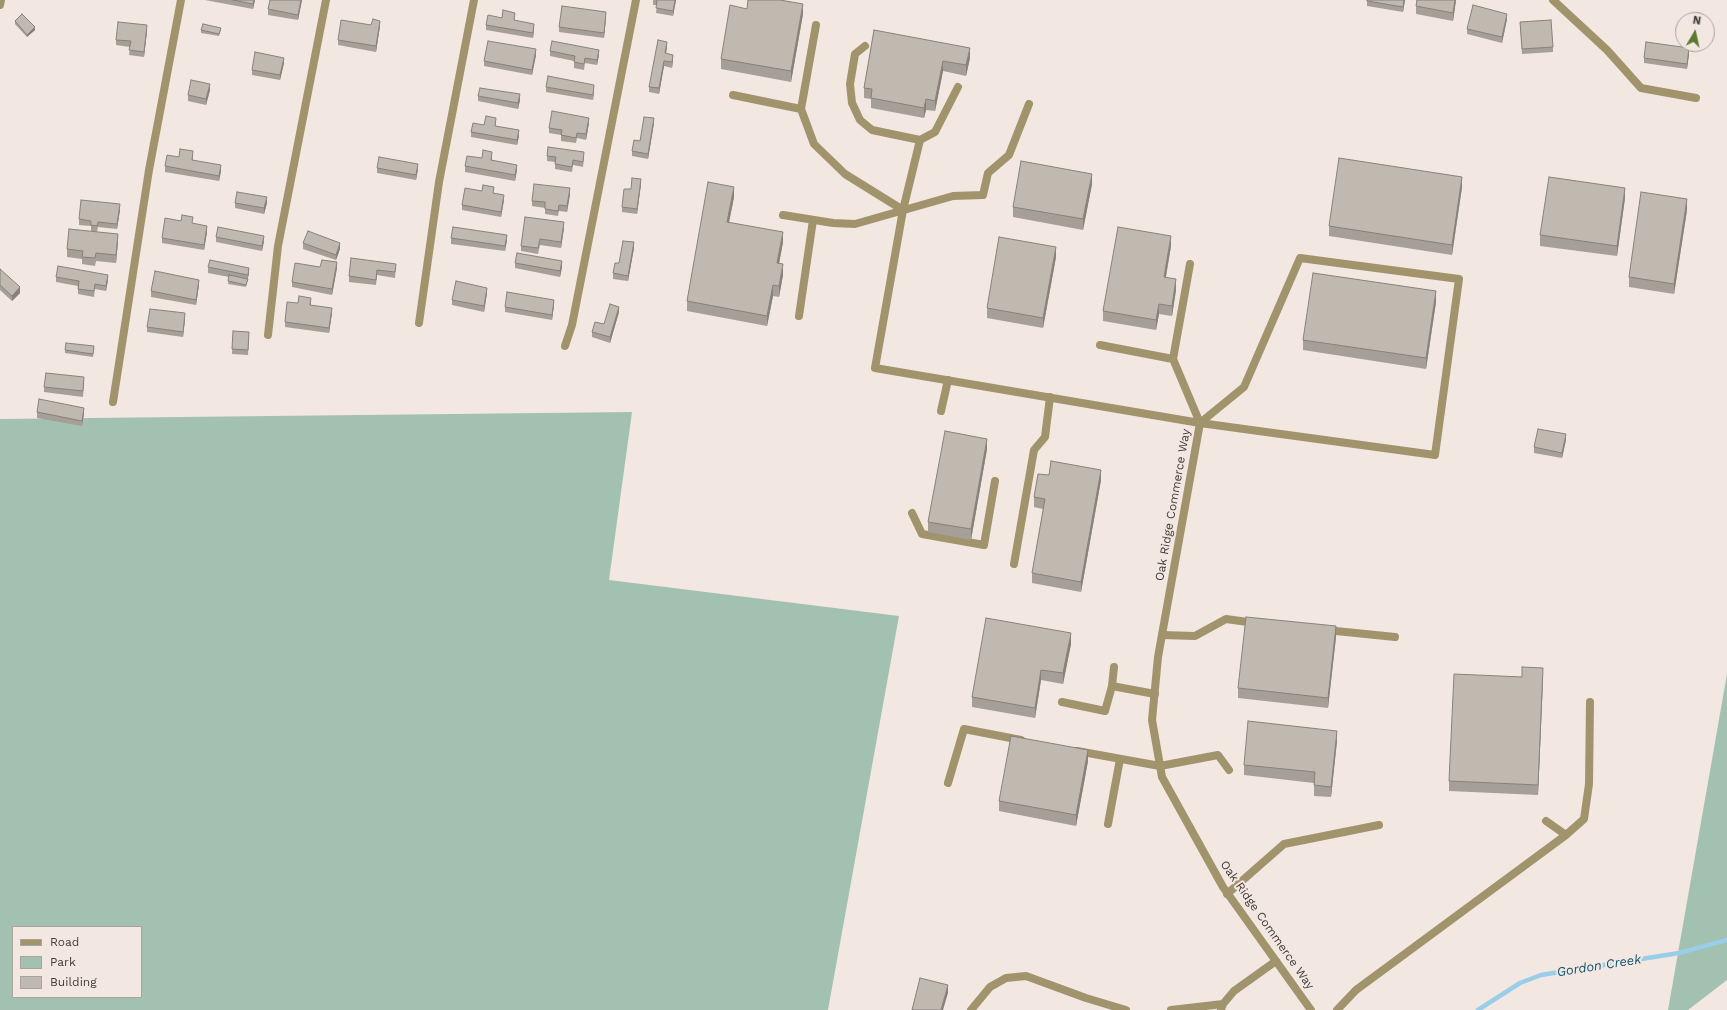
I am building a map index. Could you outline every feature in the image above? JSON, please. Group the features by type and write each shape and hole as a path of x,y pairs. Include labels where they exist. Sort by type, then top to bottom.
{"street":[{"path":"0,5 1,0"},
{"path":"113,402 149,170 181,0"},
{"path":"268,335 278,246 326,0"},
{"path":"419,323 439,182 474,0"},
{"path":"565,346 572,325 636,0"},
{"path":"1553,0 1607,50 1641,88 1696,98"},
{"path":"816,25 801,109 814,144 845,174 903,210"},
{"path":"865,46 855,54 850,84 852,103 860,120 872,130 920,140 935,132 958,87"},
{"path":"733,95 801,109"},
{"path":"782,215 855,224 953,196 982,195 988,173 1009,154 1029,104"},
{"path":"903,210 920,140"},
{"name":"Oak Ridge Commerce Way","path":"903,210 875,368 1200,423 1162,635 1154,694 1152,720 1162,777 1227,894 1311,1010"},
{"path":"799,316 813,220"},
{"path":"1300,258 1459,279 1435,455 1200,423 1244,387 1300,258"},
{"path":"1190,264 1173,359 1200,423"},
{"path":"1100,345 1173,359"},
{"path":"941,410 948,380"},
{"path":"1014,564 1034,450 1045,437 1050,397"},
{"path":"912,513 922,534 984,545 995,481"},
{"path":"1162,635 1195,636 1226,620 1264,624"},
{"path":"1318,629 1395,637"},
{"path":"1062,702 1105,711 1112,686 1114,667"},
{"path":"1112,686 1154,694"},
{"path":"1337,1010 1356,990 1566,835 1584,819 1589,784 1590,702"},
{"path":"948,783 964,730 1026,741"},
{"path":"1065,748 1160,766 1218,755 1229,770"},
{"path":"1108,824 1120,759"},
{"path":"1546,821 1566,835"},
{"path":"1227,894 1284,844 1379,825"},
{"path":"1171,1010 1222,1007 1234,990 1276,961"},
{"path":"971,1010 990,987 1006,978 1026,976 1086,998 1126,1010"}],"green space":[{"path":"632,412 609,580 899,616 828,1010 0,1010 0,419"},
{"path":"1727,674 1727,980 1688,1010 1668,1010"}],"building":[{"path":"233,0 254,0 253,4"},
{"path":"270,0 301,0 298,15 268,9"},
{"path":"657,0 675,0 673,11 656,8"},
{"path":"748,0 780,0 803,4 791,71 721,59 730,5 747,9"},
{"path":"1367,0 1404,0 1403,7"},
{"path":"1417,0 1455,0 1453,13 1416,6"},
{"path":"1473,5 1507,14 1502,37 1467,29"},
{"path":"562,6 606,12 604,33 559,27"},
{"path":"503,10 515,13 514,20 534,24 533,33 486,25 488,15 502,18"},
{"path":"22,14 35,27 27,35 15,21"},
{"path":"373,19 380,21 376,46 338,40 341,20 371,25"},
{"path":"1551,20 1553,47 1522,49 1520,22"},
{"path":"118,22 147,25 144,52 129,50 131,41 116,40"},
{"path":"203,24 221,28 219,34 201,30"},
{"path":"874,30 970,48 966,65 943,61 935,101 926,99 924,108 871,98 872,89 864,88"},
{"path":"658,40 667,42 665,53 673,55 672,62 664,61 659,88 649,87"},
{"path":"488,41 536,49 532,70 484,61"},
{"path":"552,41 599,50 597,60 585,58 584,64 574,62 575,56 550,51"},
{"path":"1646,42 1675,46 1675,52 1688,52 1687,64 1644,58"},
{"path":"255,52 284,58 280,75 252,70"},
{"path":"548,76 594,85 593,95 546,87"},
{"path":"191,80 210,84 206,99 188,95"},
{"path":"480,88 520,94 518,103 478,96"},
{"path":"552,111 589,118 586,134 577,133 576,138 561,135 562,130 549,128"},
{"path":"486,116 496,118 495,126 519,130 517,140 471,132 473,123 484,125"},
{"path":"644,117 654,118 648,154 632,151 634,140 640,141"},
{"path":"548,147 584,152 583,162 573,160 572,167 555,164 556,157 547,156"},
{"path":"180,149 193,151 192,160 221,165 219,176 165,166 167,155 179,157"},
{"path":"483,150 492,152 491,160 517,165 515,175 465,166 467,156 482,158"},
{"path":"379,157 418,164 416,175 377,168"},
{"path":"1339,158 1462,177 1452,245 1329,226"},
{"path":"1021,161 1092,174 1083,219 1013,207"},
{"path":"1549,177 1625,188 1617,246 1540,235"},
{"path":"632,178 641,179 637,209 622,207 624,189 631,189"},
{"path":"708,182 734,187 727,222 783,232 777,263 783,264 779,286 773,285 767,316 687,301"},
{"path":"534,184 570,188 567,206 559,205 558,211 545,209 545,202 532,201"},
{"path":"483,185 494,187 493,193 504,195 501,212 462,205 465,188 482,191"},
{"path":"237,192 267,197 264,208 235,203"},
{"path":"1641,192 1687,199 1674,284 1629,277"},
{"path":"81,200 120,204 117,224 98,222 97,226 91,225 91,221 79,219"},
{"path":"182,215 193,217 192,223 207,226 204,245 162,238 165,218 181,221"},
{"path":"525,217 564,222 561,242 540,239 538,248 521,246"},
{"path":"218,227 264,236 262,246 216,237"},
{"path":"453,227 507,235 505,246 451,238"},
{"path":"1118,227 1171,236 1164,277 1176,279 1172,306 1159,304 1156,320 1103,311"},
{"path":"69,229 118,234 116,255 96,253 95,258 82,257 83,251 67,249"},
{"path":"308,231 340,243 336,255 303,243"},
{"path":"999,237 1056,247 1043,318 987,308"},
{"path":"623,241 634,242 628,276 613,273 615,263 619,263"},
{"path":"517,253 562,261 560,271 515,263"},
{"path":"351,258 396,264 395,272 377,270 376,280 349,276"},
{"path":"210,260 249,268 248,275 208,267"},
{"path":"322,260 337,262 332,289 292,282 295,263 320,267"},
{"path":"58,266 108,275 106,286 95,284 94,291 78,289 79,281 56,277"},
{"path":"0,269 20,287 12,296 0,285"},
{"path":"155,271 199,280 196,300 151,291"},
{"path":"1313,273 1436,291 1426,358 1303,340"},
{"path":"229,275 248,279 246,285 228,281"},
{"path":"456,281 487,288 484,306 452,300"},
{"path":"507,292 554,300 552,315 505,307"},
{"path":"299,296 311,298 310,305 332,308 329,328 285,322 287,302 298,303"},
{"path":"610,304 619,307 610,337 592,332 595,322 604,324"},
{"path":"150,309 185,313 183,332 147,327"},
{"path":"233,331 249,332 248,350 232,349"},
{"path":"66,343 94,346 93,354 65,350"},
{"path":"46,373 84,377 83,391 44,387"},
{"path":"39,399 84,408 82,421 37,412"},
{"path":"1538,429 1566,434 1562,453 1534,447"},
{"path":"945,431 987,439 971,529 928,522"},
{"path":"1051,461 1101,470 1081,582 1032,573 1045,499 1034,497 1038,474 1049,475"},
{"path":"1246,617 1336,626 1328,698 1238,688"},
{"path":"986,618 1071,633 1063,673 1041,670 1035,708 972,697"},
{"path":"1522,667 1543,668 1538,785 1449,781 1454,674 1522,677"},
{"path":"1248,721 1337,731 1331,787 1314,785 1315,772 1244,765"},
{"path":"1011,736 1088,750 1076,815 999,801"},
{"path":"920,978 948,985 941,1010 912,1010"}],"waterway":[{"name":"Gordon Creek","path":"1478,1010 1520,983 1541,975 1679,953 1727,940"}]}
